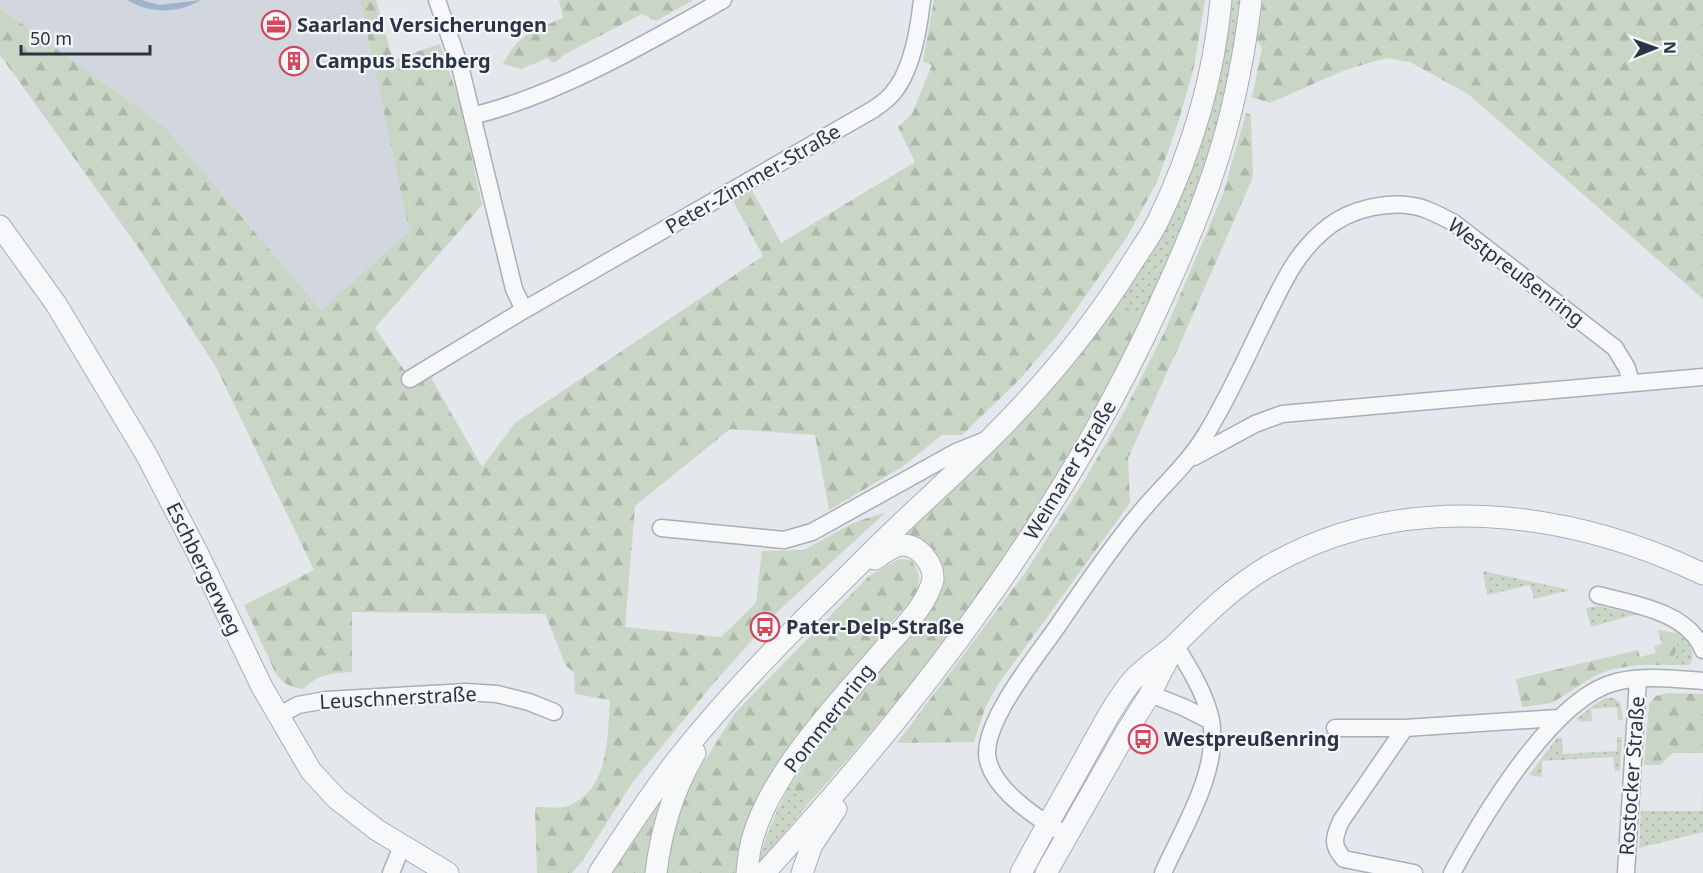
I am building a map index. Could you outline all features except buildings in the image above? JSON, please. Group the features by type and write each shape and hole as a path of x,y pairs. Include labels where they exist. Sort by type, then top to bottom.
{"street":[{"path":"437,0 461,70 514,289 524,310"},
{"path":"472,116 506,107 631,52 723,0"},
{"name":"Peter-Zimmer-Straße","path":"410,379 524,310 885,101 894,92 907,68 920,22 922,0"},
{"path":"599,873 677,760 729,699 849,575 991,438 1034,392 1112,296 1157,223 1194,133 1211,71 1221,0"},
{"name":"Weimarer Straße","path":"764,873 877,746 955,644 1012,564 1071,472 1112,402 1189,239 1208,189 1234,99 1251,0"},
{"name":"Westpreußenring","path":"1067,835 1047,824 1017,801 1000,784 991,770 987,755 992,729 1012,692 1113,545 1188,460 1206,435 1229,394 1293,263 1323,230 1341,218 1363,209 1397,204 1424,209 1454,223 1615,348 1627,368 1631,383"},
{"name":"Eschbergerweg","path":"0,226 56,304 146,454 278,716 311,771 337,799 376,830 447,873"},
{"name":"Westpreußenring","path":"1188,460 1255,424 1282,414 1703,377"},
{"path":"661,528 784,540 812,532 956,452 991,438"},
{"path":"1021,873 1122,695 1134,679 1175,645 1217,604 1265,568 1316,542 1358,528 1398,520 1471,516 1536,522 1583,532 1627,544 1703,574"},
{"name":"Pommernring","path":"747,873 752,838 758,821 784,773 827,716 911,617 926,597 933,580 921,551 906,544 896,546 849,575"},
{"path":"1598,595 1677,620 1692,632 1703,650"},
{"path":"1046,873 1150,694 1175,645"},
{"path":"1163,873 1209,771 1213,746 1211,721 1197,682 1175,645"},
{"path":"1452,873 1473,834 1510,779 1558,718 1582,697 1616,682 1638,679 1703,681"},
{"name":"Rostocker Straße","path":"1626,873 1638,679"},
{"name":"Leuschnerstraße","path":"278,716 298,705 326,700 455,692 497,694 529,702 554,712"},
{"path":"1150,694 1184,707 1211,721"},
{"path":"656,873 662,833 676,791 693,756 729,699"},
{"path":"1335,728 1405,728 1558,718"},
{"path":"1405,728 1341,821 1334,836 1336,851 1344,859 1414,873"},
{"path":"802,873 812,845 877,746"},
{"path":"391,873 402,846"}],"shaded area":[{"path":"0,0 360,0 409,231 321,310 165,127 0,8"}],"green space":[{"path":"360,0 376,0 393,60 440,44 460,103 482,205 375,328 414,384 430,376 482,467 515,423 763,256 733,201 752,190 781,243 915,162 898,127 912,114 932,65 923,61 934,0 1205,0 1194,67 1178,123 1157,182 1127,237 1060,332 1020,379 962,435 942,435 902,467 829,510 815,435 730,429 635,506 625,627 721,637 756,603 762,551 804,550 853,523 886,512 775,614 712,685 632,783 583,860 572,873 537,873 535,807 568,806 582,798 592,787 604,760 610,700 575,694 574,672 566,666 545,614 352,612 352,672 326,675 314,680 303,689 290,686 280,679 244,605 314,570 216,367 138,247 0,55 0,8 165,127 321,310 409,231"},
{"path":"559,0 693,0 656,21 642,14 565,54 554,63 547,58 521,69 503,64 521,39 563,18"},
{"path":"1229,0 1242,0 1231,60 1210,149 1191,207 1142,319 1119,302 1165,227"},
{"path":"1263,0 1703,0 1703,299 1468,94 1410,62 1386,58 1345,70 1270,103 1252,97 1262,48 1257,40"},
{"path":"1246,113 1251,115 1253,177 1128,458 1130,503 999,683 985,708 974,742 897,743 1025,573 1084,481 1125,410 1164,333 1223,194"},
{"path":"1119,302 1142,319 1051,483 1000,562 929,660 809,803 789,787 833,725 929,613 936,600 939,564 930,545 919,538 902,535 1041,399 1086,347"},
{"path":"899,559 911,560 917,569 919,582 914,596 818,710 777,766 742,834 736,873 666,873 668,855 683,795 735,713 869,576"},
{"path":"1483,571 1570,590 1534,599 1530,585 1487,595"},
{"path":"1598,606 1637,614 1591,627 1586,608"},
{"path":"1658,630 1677,633 1677,648 1671,665 1639,665 1612,669 1593,677 1552,703 1522,707 1516,679 1638,650 1640,657 1656,653 1654,646 1662,644"},
{"path":"1677,633 1685,640 1692,652 1692,661 1689,665 1671,665 1677,648"},
{"path":"1667,693 1703,694 1703,753 1673,753 1660,765 1644,765 1649,704 1656,696"},
{"path":"1606,698 1614,698 1620,703 1623,720 1618,720 1617,707 1591,709 1592,721 1581,722 1576,719 1598,702"},
{"path":"1617,737 1622,737 1620,770 1615,771 1613,757 1542,761 1542,777 1529,775 1557,738 1562,738 1563,754 1617,751"},
{"path":"666,785 646,873 606,873"},
{"path":"1702,785 1703,832 1639,848 1641,811 1702,811"},
{"path":"789,787 809,803 759,864 767,834"}],"water":[{"path":"127,0 142,0 159,5 201,0 183,8 155,10"}],"place":[{"name":"Saarland Versicherungen","path":"276,25"},
{"name":"Campus Eschberg","path":"294,61"},
{"name":"Pater-Delp-Straße","path":"765,627"},
{"name":"Westpreußenring","path":"1143,739"}]}
